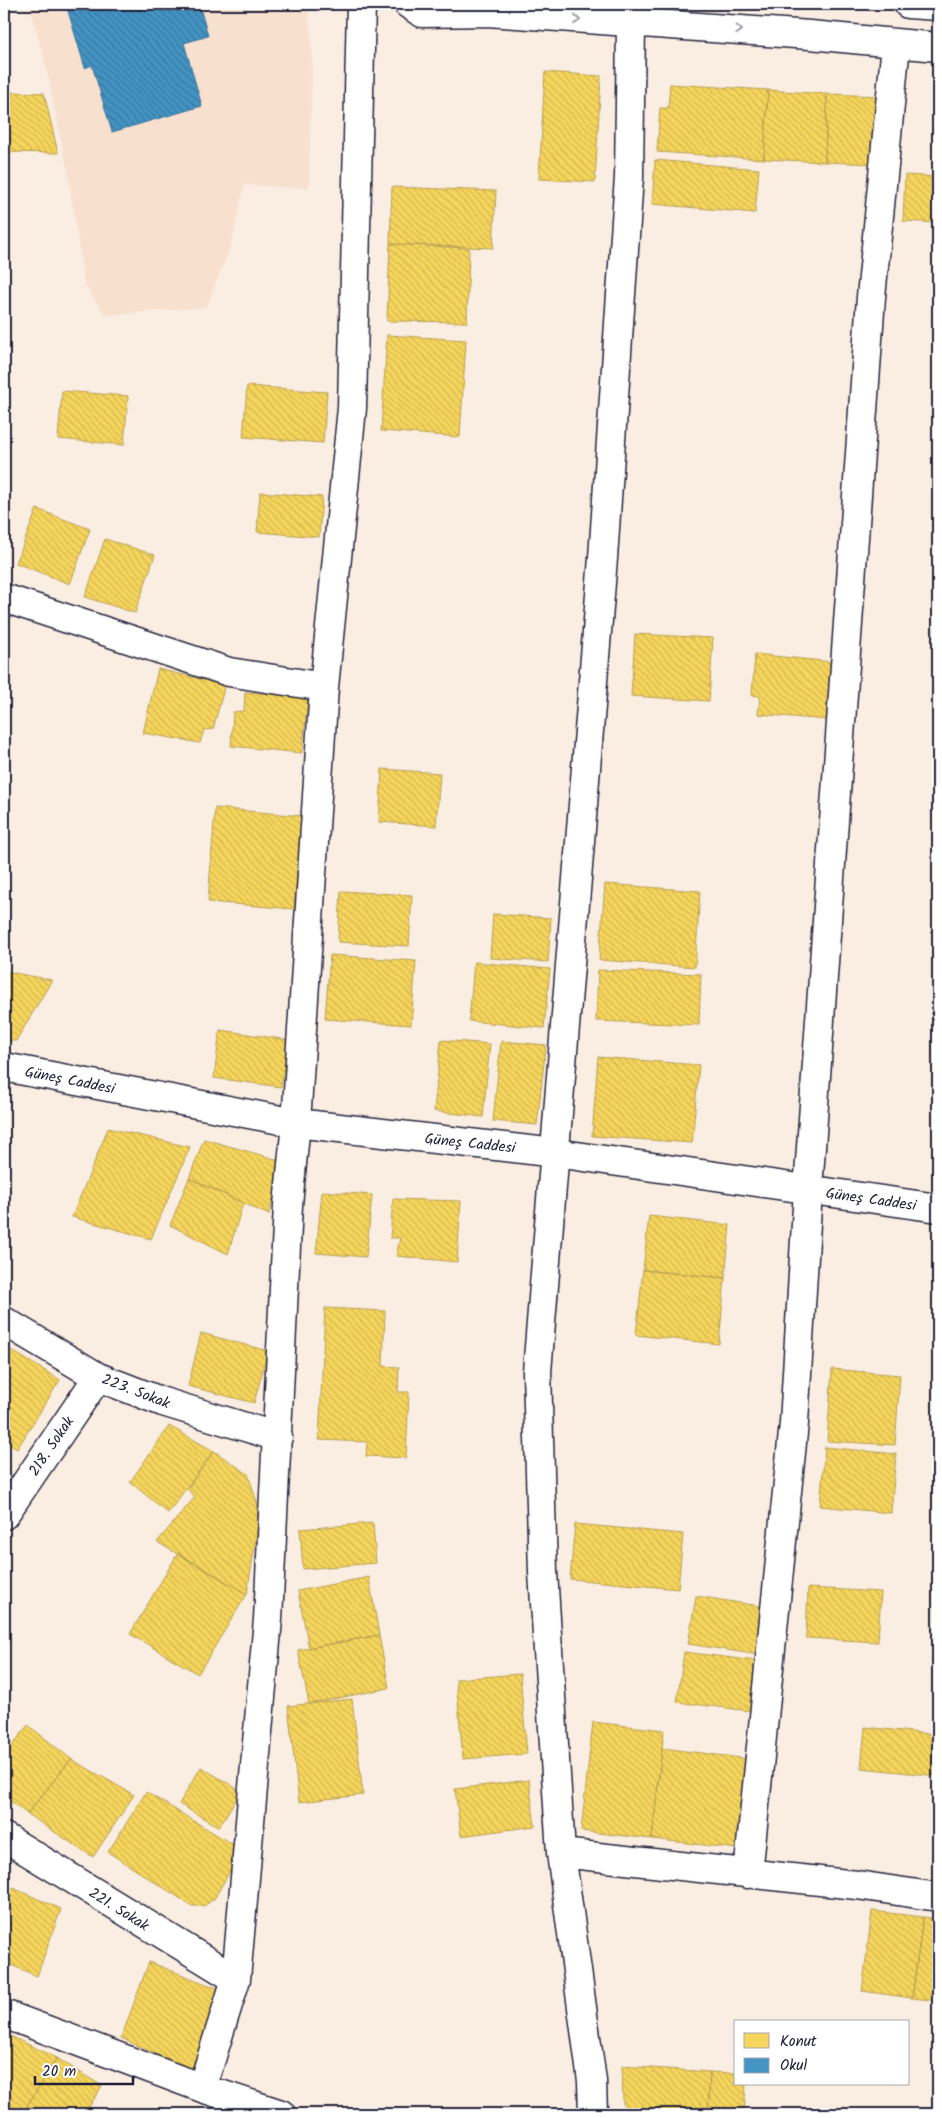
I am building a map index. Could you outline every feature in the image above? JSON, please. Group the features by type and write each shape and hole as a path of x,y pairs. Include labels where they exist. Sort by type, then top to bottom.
{"street":[{"path":"202,2088 236,1979 268,1619 288,1205 296,1123 324,686 352,408 362,4"},
{"path":"408,4 422,13 487,12 631,24 810,35 938,48"},
{"path":"908,4 938,6"},
{"path":"593,2114 592,2081 561,1853 543,1572 537,1372 604,558 627,206 631,24"},
{"path":"748,1874 794,1423 808,1190 871,297 896,44"},
{"path":"4,598 229,672 324,686"},
{"name":"Güneş Caddesi","path":"4,1068 296,1123 556,1153 938,1208"},
{"name":"223. Sokak","path":"4,1321 98,1377 163,1402 278,1437"},
{"name":"218. Sokak","path":"4,1516 98,1377"},
{"name":"221. Sokak","path":"4,1836 236,1979"},
{"path":"561,1853 857,1885 938,1897"},
{"path":"4,2014 202,2088 281,2114"}],"shaded area":[{"path":"29,4 308,4 312,49 309,188 245,185 230,248 206,307 106,315 84,284 69,178 45,62"}],"building: Konut":[{"path":"545,72 601,76 595,182 539,179"},
{"path":"670,84 768,90 764,159 657,152 660,108 668,108"},
{"path":"768,90 827,94 825,162 764,159"},
{"path":"4,92 44,93 58,153 4,152"},
{"path":"827,94 880,96 878,164 825,162"},
{"path":"655,160 759,169 755,213 652,204"},
{"path":"905,175 938,177 938,223 903,221"},
{"path":"392,187 496,191 493,248 390,244"},
{"path":"390,244 469,248 467,322 387,321"},
{"path":"387,335 466,340 460,437 381,431"},
{"path":"247,386 327,392 323,443 243,437"},
{"path":"62,391 128,396 124,445 58,439"},
{"path":"260,492 322,497 319,537 257,532"},
{"path":"37,509 90,529 70,584 16,563"},
{"path":"105,539 155,555 135,613 85,597"},
{"path":"635,634 713,638 709,701 631,696"},
{"path":"755,654 832,662 827,720 758,714 760,696 752,695"},
{"path":"158,669 225,685 213,729 204,730 200,743 143,733"},
{"path":"245,692 308,697 302,753 231,746 233,712 244,711"},
{"path":"382,769 440,773 436,826 379,822"},
{"path":"215,808 302,816 294,909 208,902"},
{"path":"605,884 700,891 695,967 599,960"},
{"path":"341,891 412,895 409,946 338,942"},
{"path":"493,914 551,918 548,962 490,958"},
{"path":"330,955 416,961 411,1025 325,1019"},
{"path":"474,962 550,969 544,1028 469,1021"},
{"path":"598,970 701,974 699,1025 596,1021"},
{"path":"4,971 52,980 16,1041 4,1040"},
{"path":"220,1030 288,1040 281,1087 214,1078"},
{"path":"441,1040 490,1044 483,1117 434,1111"},
{"path":"501,1041 546,1045 537,1125 493,1121"},
{"path":"598,1057 699,1065 692,1143 592,1136"},
{"path":"108,1128 190,1147 151,1239 72,1217"},
{"path":"204,1139 282,1161 269,1215 189,1178"},
{"path":"189,1178 243,1203 228,1254 170,1225"},
{"path":"322,1191 372,1195 366,1257 316,1253"},
{"path":"393,1199 461,1201 457,1262 396,1256 400,1238 390,1238"},
{"path":"649,1216 730,1225 725,1278 643,1270"},
{"path":"643,1270 725,1278 719,1344 636,1335"},
{"path":"325,1308 385,1311 383,1366 399,1367 398,1392 409,1392 406,1458 366,1456 367,1442 319,1440"},
{"path":"201,1333 268,1351 254,1403 188,1386"},
{"path":"4,1346 60,1380 17,1449 4,1441"},
{"path":"832,1369 900,1375 895,1445 827,1441"},
{"path":"169,1426 214,1451 168,1513 130,1482"},
{"path":"825,1447 896,1454 891,1513 820,1506"},
{"path":"214,1451 248,1474 257,1502 258,1527 247,1594 157,1542 195,1497 187,1489"},
{"path":"373,1523 376,1563 303,1569 300,1529"},
{"path":"575,1524 683,1534 678,1589 570,1579"},
{"path":"178,1553 247,1594 198,1674 130,1634"},
{"path":"369,1577 379,1635 309,1648 298,1591"},
{"path":"808,1588 881,1592 878,1642 806,1638"},
{"path":"696,1596 766,1607 759,1655 688,1644"},
{"path":"379,1635 389,1688 309,1704 298,1650"},
{"path":"684,1652 757,1661 750,1711 677,1702"},
{"path":"520,1674 527,1754 463,1759 456,1679"},
{"path":"352,1699 363,1795 299,1802 288,1706"},
{"path":"593,1722 664,1730 652,1839 581,1831"},
{"path":"28,1725 71,1759 27,1814 4,1796 4,1756"},
{"path":"865,1727 938,1735 938,1776 861,1768"},
{"path":"662,1748 749,1759 738,1849 652,1839"},
{"path":"71,1759 134,1795 93,1857 27,1814"},
{"path":"201,1767 241,1791 219,1827 179,1804"},
{"path":"529,1780 535,1826 461,1836 455,1789"},
{"path":"146,1792 237,1847 234,1864 214,1899 204,1906 192,1906 108,1852"},
{"path":"4,1884 61,1909 37,1976 4,1962"},
{"path":"872,1911 923,1917 912,1998 862,1991"},
{"path":"923,1917 938,1919 938,2001 912,1998"},
{"path":"149,1962 222,1990 191,2070 121,2038"},
{"path":"8,2035 57,2058 22,2114 4,2114 4,2042"},
{"path":"57,2058 102,2086 85,2114 22,2114"},
{"path":"622,2066 710,2072 708,2114 626,2114 623,2103"},
{"path":"710,2072 734,2073 734,2086 746,2086 744,2114 708,2114"}],"building: Okul":[{"path":"66,4 199,4 208,36 184,43 202,106 112,132 92,65 85,68"}]}
